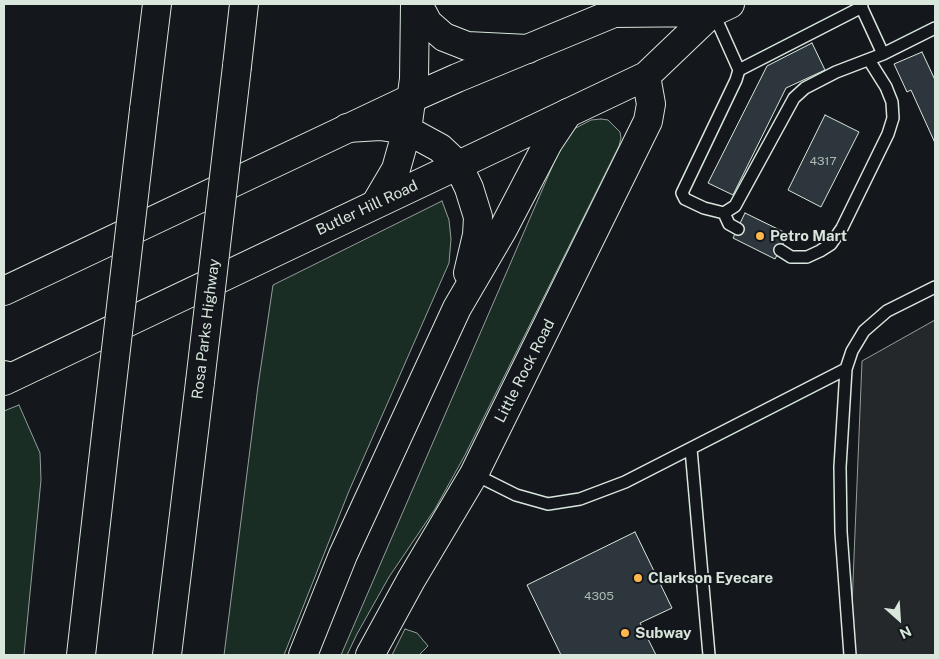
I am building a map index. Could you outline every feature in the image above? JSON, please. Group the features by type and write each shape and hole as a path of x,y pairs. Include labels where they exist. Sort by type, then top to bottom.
{"main road":[{"path":"81,655 157,4"},
{"name":"Rosa Parks Highway","path":"168,655 244,4"},
{"path":"416,4 428,23 444,37 467,46 528,49"},
{"path":"376,203 396,169 406,130 412,98 416,4"},
{"path":"4,291 412,98 614,13 722,8"},
{"name":"Butler Hill Road","path":"6,377 646,76 722,8"},
{"name":"Little Rock Road","path":"370,655 406,588 474,474 648,121 651,104 646,76"},
{"path":"303,655 343,555 457,308 502,231 548,143 568,113"},
{"path":"347,128 380,126 406,130 440,148 458,165 474,201 478,217 477,235 457,308"}],"lane":[{"path":"738,70 861,6 883,54"},
{"path":"722,8 738,70 736,80 682,193 685,198 704,208 724,213 735,206 794,98 805,88 836,72 883,54 935,28"},
{"path":"780,250 791,257 806,257 830,244 842,228 888,134 893,118 892,102 886,87 869,60"},
{"path":"724,213 729,224 738,229"},
{"path":"850,655 841,532 840,467 846,369 852,351 870,326 887,311 935,287"},
{"path":"474,474 516,495 548,504 580,499 625,482 846,369"},
{"path":"690,449 709,655"}],"green space":[{"path":"591,120 608,120 620,132 619,146 465,455 435,509 389,577 347,655 341,655 559,151 572,130"},
{"path":"442,201 449,220 451,239 449,263 349,491 284,655 224,655 258,386 273,285"},
{"path":"19,405 40,453 41,480 24,655 4,655 4,411"},
{"path":"405,629 417,633 428,646 419,655 392,655"}],"shaded area":[{"path":"935,320 935,655 850,655 862,361"}],"building":[{"path":"812,43 825,70 786,88 733,195 708,183 767,66"},
{"path":"922,52 935,80 935,143 911,90 907,92 894,64"},
{"name":"Petro Mart","path":"825,115 859,132 821,207 788,190"},
{"name":"Petro Mart","path":"745,213 788,234 775,259 733,238"},
{"path":"635,532 672,608 640,623 656,655 561,655 527,585"}],"place":[{"name":"Petro Mart","path":"760,236"},
{"name":"Clarkson Eyecare","path":"638,578"},
{"name":"Subway","path":"625,633"}]}
